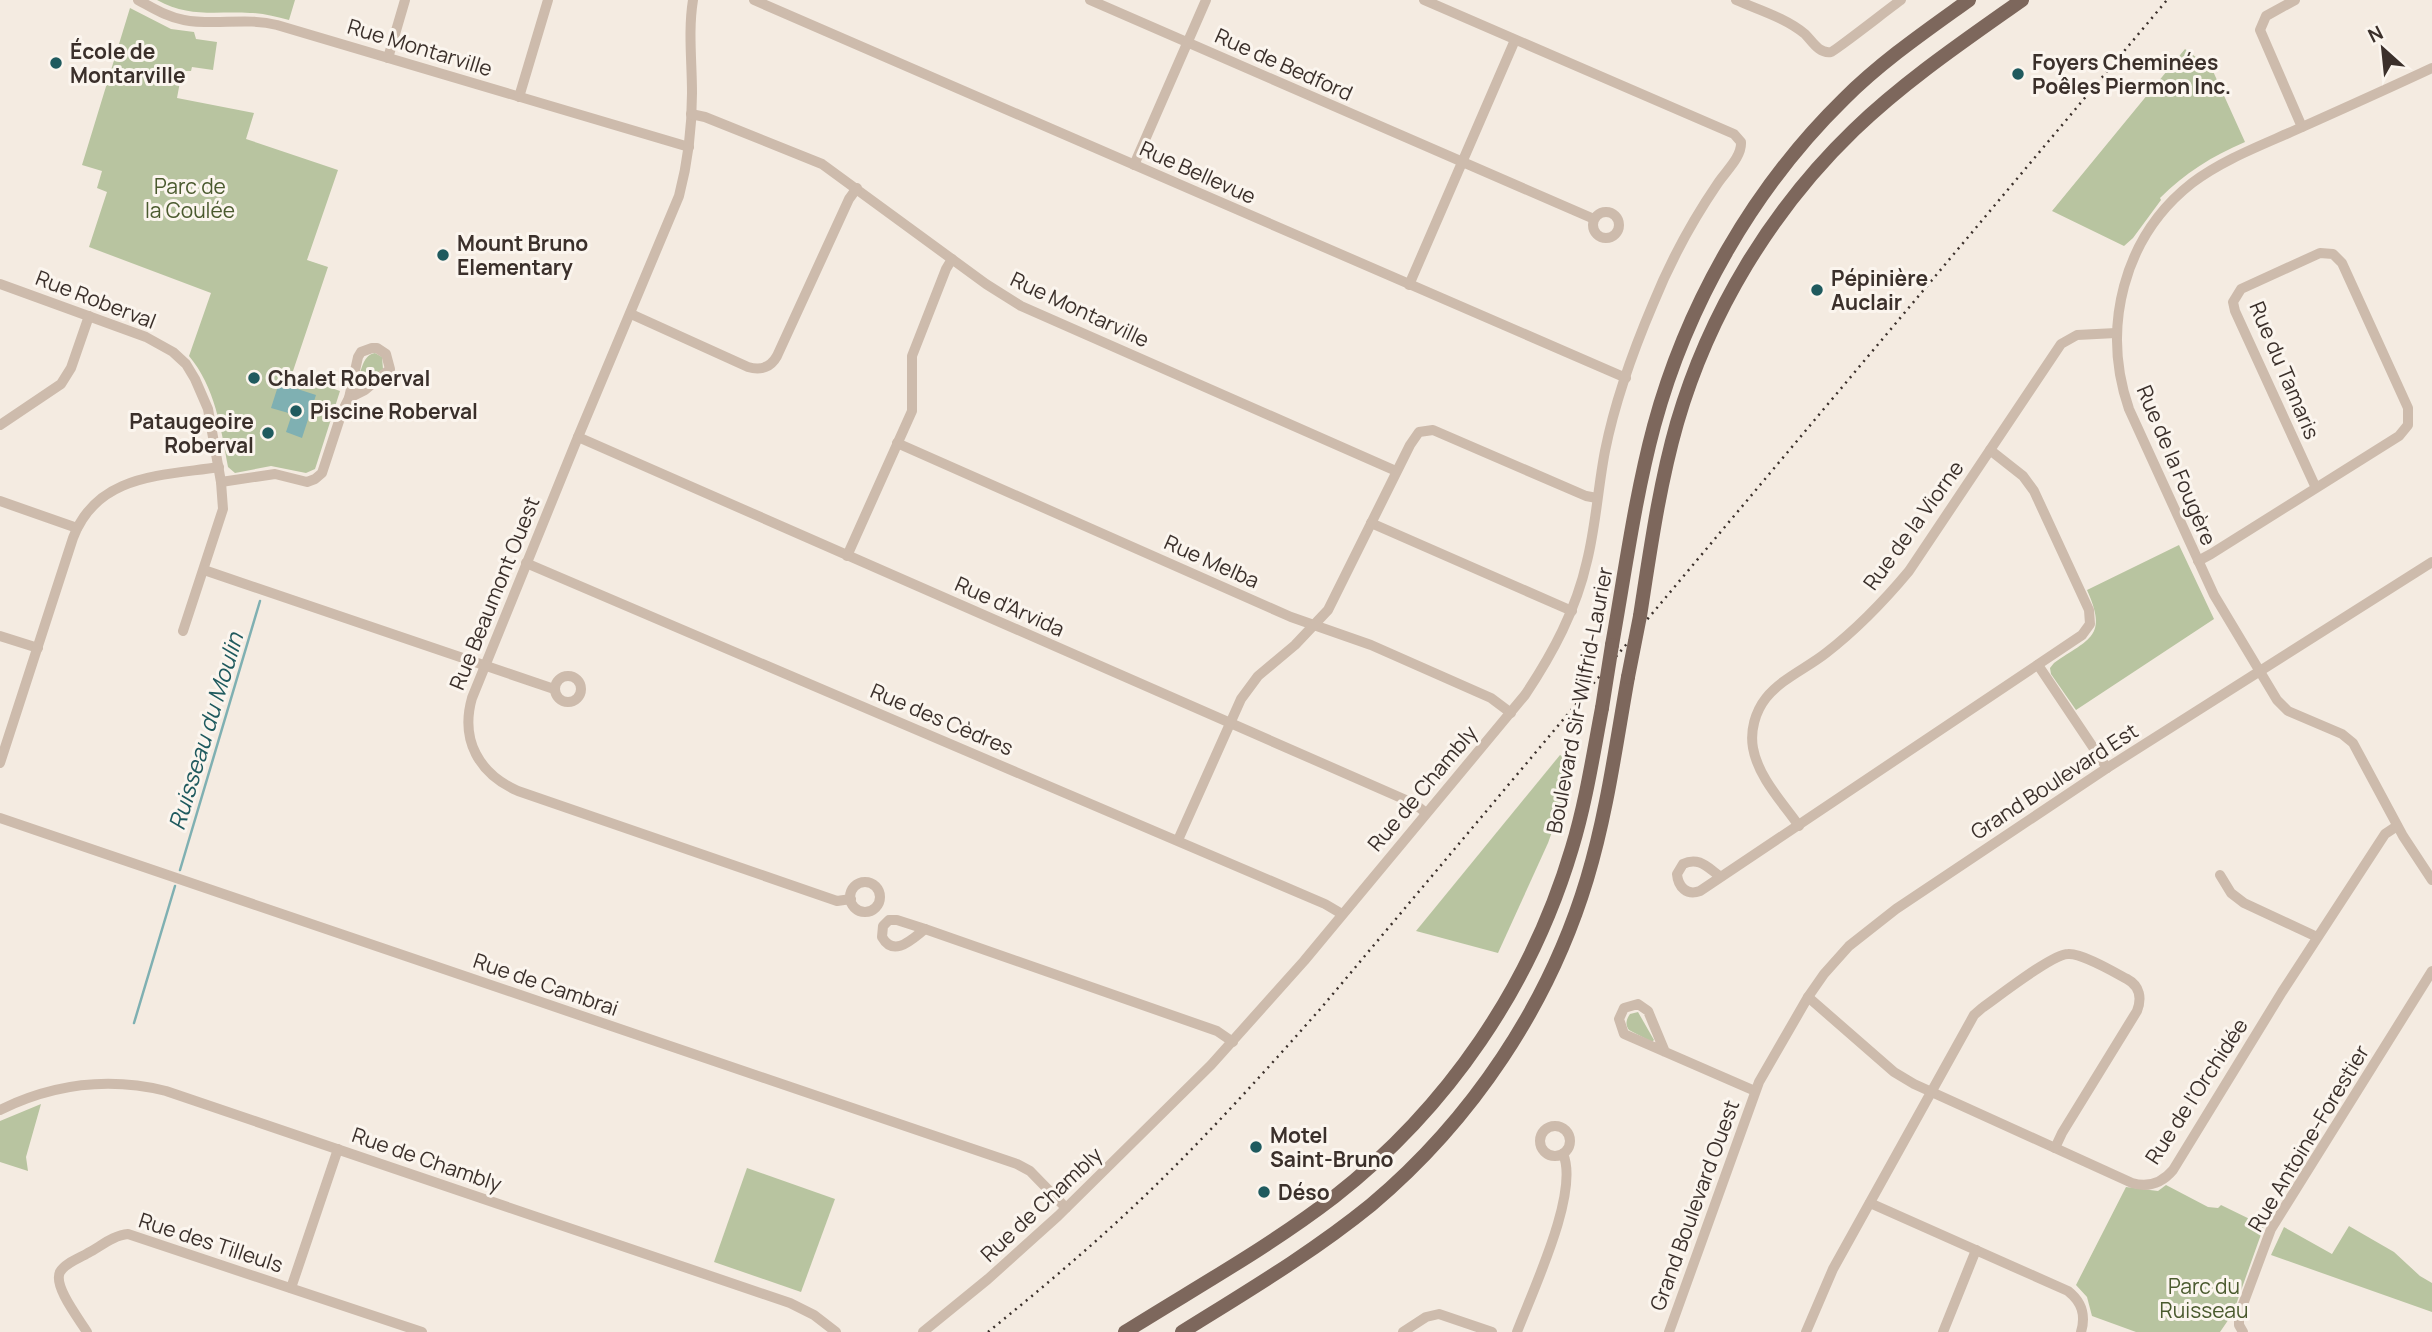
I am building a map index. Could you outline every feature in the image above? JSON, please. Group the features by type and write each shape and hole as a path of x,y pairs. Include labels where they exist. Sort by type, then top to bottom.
{"main road":[{"name":"Boulevard Sir-Wilfrid-Laurier","path":"1125,1332 1285,1232 1342,1190 1403,1136 1463,1067 1513,988 1552,907 1578,826 1602,708 1638,498 1654,425 1683,340 1724,256 1777,175 1830,113 1882,65 1969,0"},
{"name":"Boulevard Sir-Wilfrid-Laurier","path":"1182,1332 1317,1245 1371,1205 1440,1138 1501,1060 1530,1014 1551,973 1582,895 1602,819 1664,473 1677,422 1705,345 1725,304 1753,255 1813,173 1855,130 1922,72 2022,0"}],"street":[{"name":"Rue Montarville","path":"138,0 179,19 267,22 689,147"},
{"path":"388,58 405,0"},
{"path":"519,97 548,0"},
{"name":"Rue Beaumont Ouest","path":"693,0 690,24 689,147 679,196 471,702 468,730 470,742 478,759 490,774 531,795 837,901 851,899"},
{"name":"Rue Bellevue","path":"754,0 1626,377"},
{"name":"Rue de Bedford","path":"1090,0 1594,219"},
{"path":"1134,165 1206,0"},
{"path":"1409,285 1515,40 1424,0"},
{"path":"1736,0 1788,23 1825,51 1836,49 1901,0"},
{"path":"2295,0 2266,16 2260,30 2302,127"},
{"name":"Rue de Chambly","path":"923,1332 988,1279 1066,1208 1170,1108 1233,1042 1511,713 1539,674 1572,611 1587,561 1605,449 1626,377 1646,322 1670,267 1700,211 1742,148 1740,140 1734,134 1515,40"},
{"name":"Rue de la Fougère","path":"2432,68 2207,173 2180,193 2145,236 2132,262 2120,303 2116,333 2119,374 2129,409 2225,616 2285,708 2342,734 2353,743 2397,826 2432,880"},
{"name":"Rue Montarville","path":"691,114 808,156 857,188 999,293 1030,311 1396,471"},
{"path":"631,314 751,368 768,366 778,355 849,199 857,188"},
{"name":"Rue du Tamaris","path":"2198,561 2316,488 2402,434 2410,418 2408,408 2342,263 2336,256 2327,253 2313,256 2241,289 2233,302 2316,488"},
{"path":"847,556 913,407 910,372 912,356 952,259"},
{"name":"Rue Roberval","path":"0,284 146,337 165,347 186,364 208,409 219,467 223,509 183,631"},
{"path":"0,425 61,384 71,368 89,316"},
{"name":"Rue de la Viorne","path":"1799,826 1755,756 1752,731 1759,708 1775,689 1850,633 1893,590 1922,553 2064,341 2077,335 2116,333"},
{"path":"221,482 275,474 307,482 318,478 349,398 358,356 366,349 382,350 391,364 388,373 366,390 349,398"},
{"path":"1178,840 1245,692 1258,676 1296,645 1328,610 1414,436 1430,429 1586,496 1597,498"},
{"name":"Rue d'Arvida","path":"578,437 1415,804 1426,813"},
{"name":"Rue Melba","path":"897,443 1291,617 1360,641 1491,698 1511,713"},
{"path":"1721,877 2085,632 2090,624 2090,613 2032,487 2012,466 1990,450"},
{"path":"0,764 76,528 92,505 117,487 137,481 219,467"},
{"path":"0,501 76,528"},
{"path":"1371,523 1572,611"},
{"name":"Grand Boulevard Est","path":"1755,1091 1808,997 1840,955 1872,926 2107,768 2432,562"},
{"name":"Rue des Cèdres","path":"526,563 1178,840 1325,904 1342,914"},
{"path":"204,570 554,690"},
{"path":"0,636 38,648"},
{"path":"2038,665 2107,768"},
{"name":"Rue de Cambrai","path":"0,818 1017,1164 1030,1171 1066,1208"},
{"name":"Rue de l'Orchidée","path":"1808,997 1894,1072 1931,1093 2136,1184 2149,1185 2165,1179 2173,1170 2317,937 2385,834 2397,826"},
{"path":"2220,875 2231,893 2245,903 2317,937"},
{"path":"925,929 1217,1031 1233,1042"},
{"path":"1806,1332 1825,1286 1870,1202 1979,1010 2060,956 2070,953 2131,981 2138,989 2140,1000 2136,1012 2055,1148"},
{"name":"Rue Antoine-Forestier","path":"2243,1332 2239,1325 2239,1315 2271,1229 2432,971"},
{"path":"1665,1052 1646,1008 1638,1004 1625,1008 1619,1019 1624,1034 1665,1052 1755,1091"},
{"name":"Rue de Chambly","path":"0,1110 25,1098 60,1088 92,1083 125,1083 175,1094 790,1303 814,1315 834,1330 845,1332"},
{"name":"Grand Boulevard Ouest","path":"1669,1332 1755,1091"},
{"path":"291,1288 338,1149"},
{"path":"1517,1332 1563,1203 1568,1174 1568,1165 1563,1154"},
{"path":"1870,1202 2071,1294 2082,1311 2081,1332"},
{"name":"Rue des Tilleuls","path":"86,1332 61,1289 59,1275 68,1265 121,1235 137,1236 422,1332"},
{"path":"1943,1332 1976,1250"},
{"path":"1403,1332 1435,1314 1446,1315 1492,1332"}],"green space":[{"path":"157,0 295,0 289,20 255,13 191,11"},
{"name":"Parc de la Coulée","path":"130,8 171,29 194,32 196,39 217,42 213,70 192,67 191,71 182,71 177,98 254,113 246,139 338,170 307,260 328,267 292,374 340,391 315,469 306,473 271,466 235,473 228,467 211,394 189,356 211,293 89,247 107,192 97,188 102,171 82,165"},
{"path":"2185,49 2212,69 2245,142 2221,153 2169,189 2133,238 2124,246 2052,211"},
{"path":"375,353 382,357 383,369 362,385 358,379 363,363 368,356"},
{"path":"2179,545 2214,619 2076,710 2051,674 2050,668 2092,635 2096,618 2087,590"},
{"path":"1560,755 1576,765 1548,843 1498,953 1416,931"},
{"path":"1638,1012 1654,1040 1652,1042 1628,1028 1626,1022 1630,1014"},
{"path":"41,1104 26,1157 28,1171 0,1162 0,1121"},
{"path":"747,1168 835,1199 801,1292 714,1262"},
{"name":"Parc du Ruisseau","path":"2166,1185 2208,1207 2218,1208 2221,1205 2264,1226 2233,1313 2220,1332 2136,1332 2092,1316 2087,1297 2076,1285 2126,1187 2158,1191"},
{"path":"2349,1226 2394,1252 2420,1276 2432,1283 2432,1312 2271,1255 2284,1227 2332,1254"}],"water":[{"name":"Piscine Roberval","path":"279,383 316,395 302,438 286,432 292,414 271,408"}],"waterway":[{"name":"Ruisseau du Moulin","path":"180,870 260,601"},
{"name":"Ruisseau du Moulin","path":"134,1023 175,886"}],"railway":[{"path":"988,1332 1074,1260 1158,1183 1242,1096 1322,1007 2167,0"}],"place":[{"name":"École de Montarville","path":"56,63"},
{"name":"Foyers Cheminées Poêles Piermon Inc.","path":"2018,74"},
{"name":"Mount Bruno Elementary","path":"443,255"},
{"name":"Pépinière Auclair","path":"1817,290"},
{"name":"Chalet Roberval","path":"254,378"},
{"name":"Piscine Roberval","path":"296,411"},
{"name":"Pataugeoire Roberval","path":"268,433"},
{"name":"Motel Saint-Bruno","path":"1256,1147"},
{"name":"Déso","path":"1264,1192"}]}
